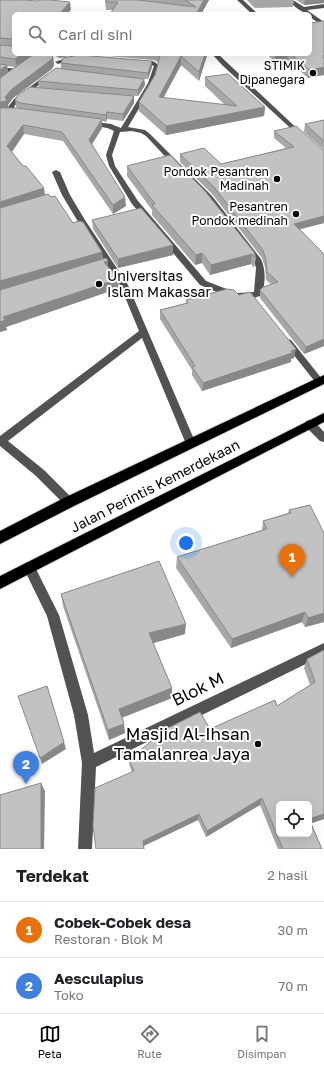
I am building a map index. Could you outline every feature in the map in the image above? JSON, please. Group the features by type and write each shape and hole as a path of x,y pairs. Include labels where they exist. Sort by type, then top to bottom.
{"highway":[{"name":"Jalan Perintis Kemerdekaan","path":"0,538 69,502 321,380"},
{"name":"Jalan Perintis Kemerdekaan","path":"0,583 324,417"}],"street":[{"path":"240,0 253,12"},
{"path":"290,0 307,12"},
{"path":"302,9 324,6"},
{"path":"312,16 324,25"},
{"path":"217,56 307,141"},
{"path":"18,113 11,107 13,104 57,67 71,58 84,57"},
{"path":"52,58 57,67"},
{"path":"84,122 111,126 120,130 139,130 148,135 209,198 258,261 260,268 259,290 254,299 216,289 203,282 135,202 109,160 109,155 120,130 151,83 157,65 130,61"},
{"path":"12,75 23,67"},
{"path":"0,69 18,71"},
{"path":"143,82 151,83"},
{"path":"30,90 38,90"},
{"path":"132,99 140,100"},
{"path":"6,114 26,114"},
{"path":"56,172 62,196 81,220 106,264 124,285 191,444"},
{"path":"69,502 40,473 1,441 144,332"},
{"path":"281,332 321,380"},
{"path":"310,424 324,438"},
{"path":"29,567 53,615 81,715 89,763 85,849"},
{"name":"Blok M","path":"89,763 324,649"}],"building":[{"path":"0,0 50,0 70,2 61,12 12,12 12,39 0,38"},
{"path":"106,0 138,0 196,7 185,0 204,0 197,12 111,12 118,2 106,2"},
{"path":"324,21 324,56 322,56 324,58 324,67 309,70 293,56 312,56 312,23"},
{"path":"0,45 12,46 12,56 19,56 15,59 0,57"},
{"path":"31,56 53,57 12,89 5,97 7,101 0,102 0,78"},
{"path":"74,56 91,56 152,61 148,73 61,63 63,58"},
{"path":"160,56 181,56 159,97 237,106 205,77 228,74 265,107 166,126 139,102 155,75"},
{"path":"181,56 204,56 199,72"},
{"path":"0,64 7,65 0,70"},
{"path":"56,68 144,79 138,90 38,81"},
{"path":"30,87 134,96 123,114 107,112 106,115 20,103 15,100 18,95"},
{"path":"0,108 17,108 102,119 89,140 125,197 113,205 62,132 23,125 7,146 23,166 26,166 44,188 0,202"},
{"path":"324,120 324,141 305,124"},
{"path":"296,126 324,151 324,216 294,224 324,255 324,339 306,347 260,290 263,287 278,282 267,272 263,250 214,187 180,154 204,148 221,164 294,147 274,131"},
{"path":"170,155 205,191 254,252 256,258 252,254 211,265 202,253 196,255 152,205 155,204 127,166"},
{"path":"48,194 51,197 55,196 73,223 79,221 83,222 102,252 0,281 0,208"},
{"path":"141,208 173,245 118,259 92,220"},
{"path":"106,258 108,261 104,262 118,279 3,317 5,320 0,322 0,290"},
{"path":"227,289 234,290 239,295 250,292 296,349 291,351 292,353 203,383 192,367 195,366 160,310 188,303 186,300"},
{"path":"310,505 324,533 324,613 308,618 305,612 232,639 177,557 267,529 263,521 291,513 289,510"},
{"path":"159,561 186,624 149,633 172,688 119,709 124,724 108,730 61,594"},
{"path":"324,650 324,814 312,818 312,801 276,801 276,832 262,798 207,831 199,814 143,841 144,849 96,849 93,826 95,788 134,771 129,760 164,730 200,712 210,729 275,700 277,706 315,682 307,659"},
{"path":"47,686 64,742 40,758 18,696"},
{"path":"41,783 41,849 0,849 0,795"},
{"path":"312,826 322,849 283,849 278,837 312,837"}],"place":[{"name":"STIMIK Dipanegara","path":"313,73"},
{"name":"Pondok Pesantren Madinah","path":"277,179"},
{"name":"Pesantren Pondok medinah","path":"296,214"},
{"name":"Universitas Islam Makassar","path":"99,284"},
{"name":"Cobek-Cobek desa","path":"292,577"},
{"name":"Masjid Al-Ihsan Tamalanrea Jaya","path":"258,744"},
{"name":"Aesculapius","path":"26,784"}]}
